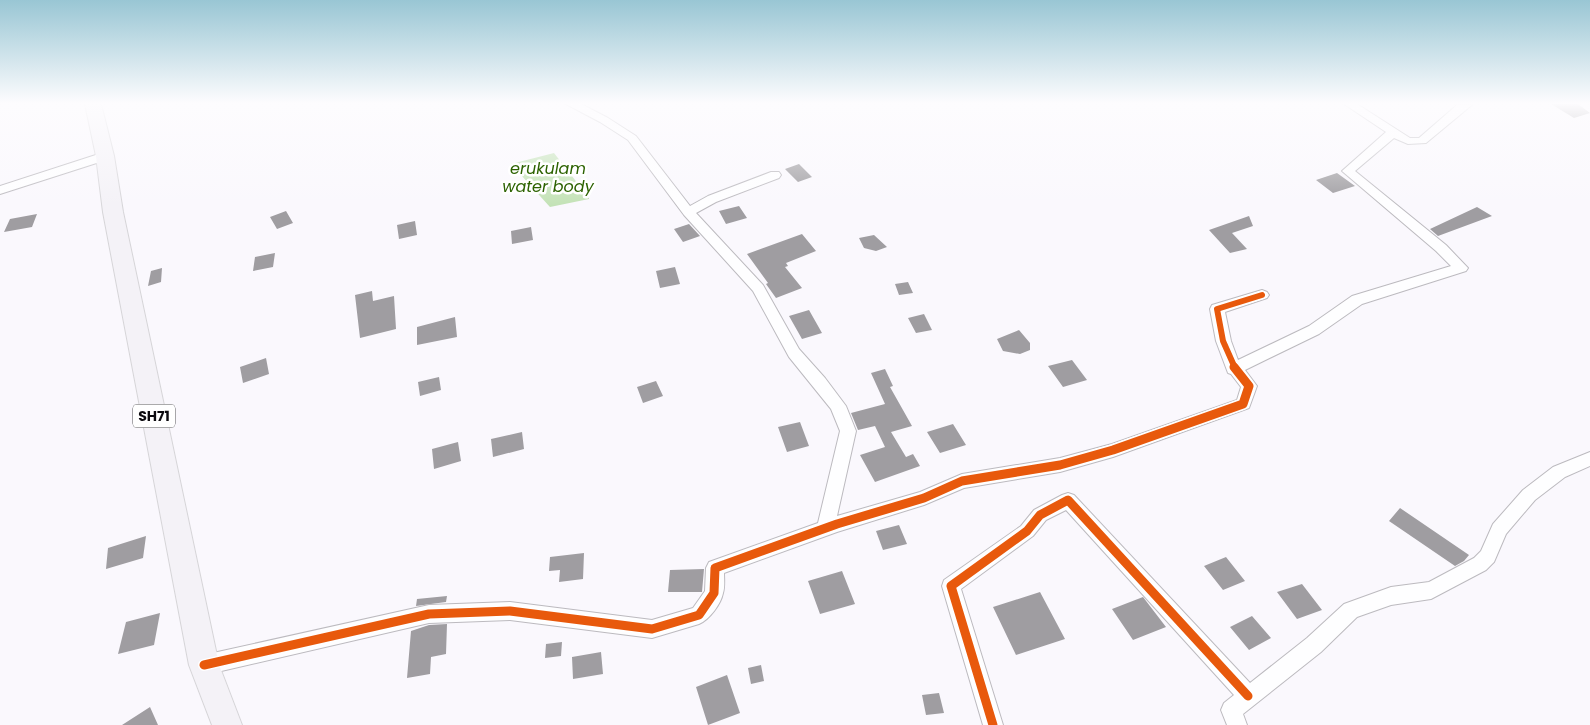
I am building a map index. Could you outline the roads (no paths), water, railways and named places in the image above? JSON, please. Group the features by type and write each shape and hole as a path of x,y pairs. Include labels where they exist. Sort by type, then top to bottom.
{"main road":[{"name":"SH71","path":"101,138 113,212 204,666 227,725"}],"street":[{"path":"632,138 688,212 758,288 794,353 838,406 848,431 826,528"},
{"path":"1233,369 1314,330 1357,300 1461,268 1441,248 1348,171 1387,138"},
{"path":"1404,138 1422,141 1426,138"},
{"path":"0,190 105,156"},
{"path":"688,212 712,199 775,175"},
{"path":"1415,228 1428,221"},
{"path":"204,666 429,614 510,612 652,629 699,615 714,593 715,568 826,528 924,498 962,482 1060,465 1104,452 1243,404 1249,386 1233,369 1223,345 1217,309 1262,296"},
{"path":"1238,725 1231,710 1314,645 1351,610 1391,596 1431,590 1480,564 1488,556 1499,529 1529,495 1559,472 1590,460"},
{"path":"993,725 951,586 1027,530 1040,515 1068,500 1248,696"}],"water":[{"name":"erukulam water body","path":"554,153 589,199 550,207 511,164"}]}
